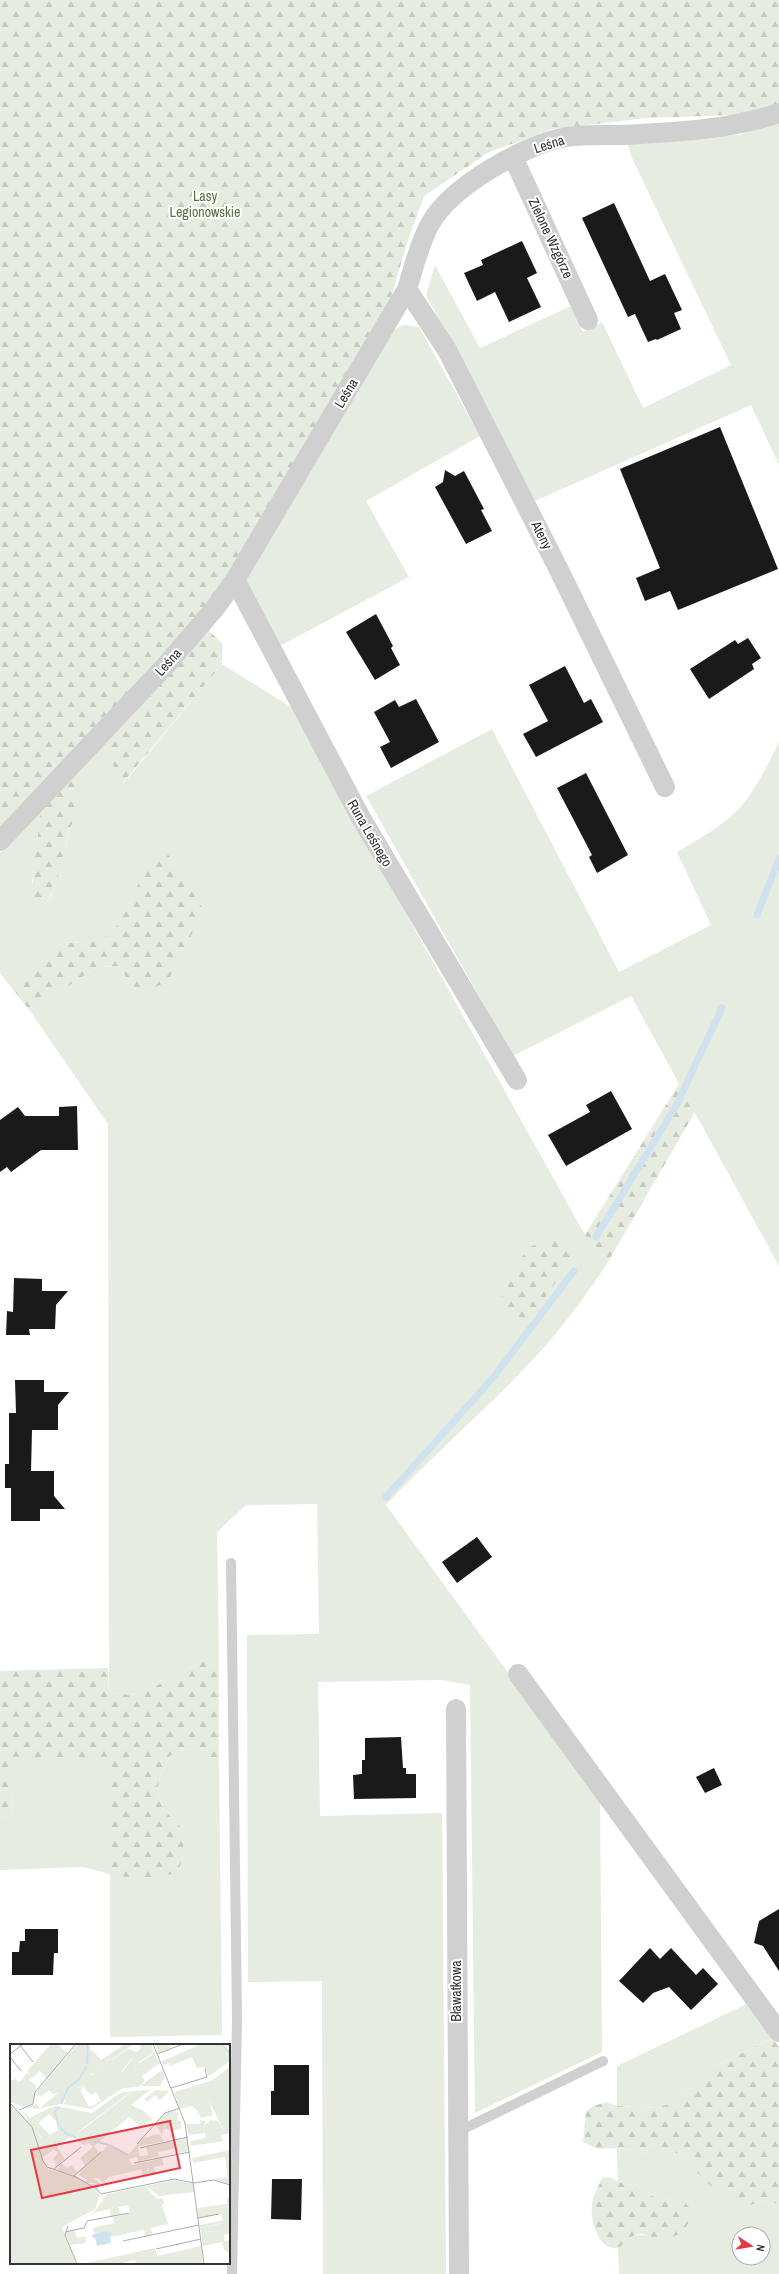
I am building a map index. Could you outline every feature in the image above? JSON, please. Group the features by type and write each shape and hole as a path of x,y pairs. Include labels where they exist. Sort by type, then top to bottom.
{"street":[{"name":"Leśna","path":"0,841 167,664 216,607 235,580 407,289 422,240 431,222 450,198 467,185 513,157 542,144 566,137 691,131 734,126 779,113"},
{"name":"Zielone Wzgórze","path":"513,157 588,320"},
{"name":"Ateny","path":"407,289 447,350 558,568 665,787"},
{"name":"Runa Leśnego","path":"235,580 360,818 517,1080"},
{"path":"518,1674 779,2032"},
{"name":"Bławatkowa","path":"456,1709 457,2132 459,2274"}],"lane":[{"path":"231,1562 237,2018 232,2274"},
{"path":"457,2132 603,2061"}],"green space":[{"name":"Lasy Legionowskie","path":"0,0 779,0 779,104 734,115 646,118 553,129 489,152 424,196 408,240 384,321 222,592 0,830"},
{"path":"779,120 779,465 751,405 535,501 426,295 435,265 480,348 571,306 583,332 602,322 643,408 731,365 631,156 627,141 739,135"},
{"path":"403,325 419,327 480,436 366,501 409,577 280,646 243,580 388,333"},
{"path":"206,628 222,643 222,664 122,784 103,744"},
{"path":"222,664 291,707 585,1235 608,1262 576,1308 540,1352 386,1505 600,1799 602,2052 475,2113 470,1685 441,1680 318,1682 320,1816 442,1813 446,2274 323,2274 322,1981 248,1982 247,1635 319,1634 317,1504 246,1505 217,1532 219,1658 203,1661 158,1685 130,1695 109,1692 108,1124 30,1011 97,967 121,966 129,985 141,878 123,918 110,936 105,939 93,941 61,943 12,988 0,973 0,853 40,810 38,845 32,882 46,904 52,894 78,807 72,776 103,744 123,784"},
{"path":"492,729 619,972 711,925 677,852 713,830 738,810 759,781 779,742 779,1266 631,996 513,1056 366,796"},
{"path":"72,776 78,794 78,806 66,842 57,878 51,896 46,904 33,901 33,878 40,810"},
{"path":"165,850 204,910 168,981 145,992 129,985 121,966 97,967 30,1011 12,988 61,943 90,942 111,935 127,910 141,878"},
{"path":"679,1084 695,1112 608,1262 585,1235"},
{"path":"550,1237 565,1243 573,1257 522,1330 499,1308 508,1278 528,1248"},
{"path":"219,1658 219,1757 204,1758 189,1748 170,1756 160,1776 157,1791 164,1810 183,1830 183,1856 178,1873 139,1879 110,1874 110,1761 14,1761 12,1817 0,1818 0,1671 108,1668 109,1692 130,1695 158,1685 203,1661"},
{"path":"189,1748 204,1758 219,1757 222,2035 110,2037 110,1874 178,1873 183,1856 182,1830 164,1810 157,1791 160,1776 170,1756"},
{"path":"14,1761 110,1761 110,1874 82,1867 0,1870 0,1818 12,1817"},
{"path":"749,2003 772,2038 716,2066 673,2102 658,2108 617,2106 617,2066"},
{"path":"772,2038 779,2047 779,2204 764,2201 747,2206 711,2186 697,2172 688,2159 672,2151 647,2153 617,2148 598,2149 583,2142 586,2112 593,2106 606,2102 617,2106 658,2108 673,2102 716,2066"},
{"path":"617,2148 647,2153 672,2151 688,2159 697,2172 747,2206 764,2201 779,2204 779,2274 619,2274 618,2248 627,2240 635,2236 644,2235 656,2238 681,2199 669,2199 652,2196 647,2194 638,2186 618,2182"},
{"path":"610,2177 618,2182 638,2186 647,2194 652,2196 681,2199 692,2210 685,2228 681,2233 670,2238 656,2238 643,2234 633,2236 618,2248 609,2247 599,2238 596,2231 592,2217 592,2204 602,2178"}],"building":[{"path":"614,203 650,281 665,274 682,310 674,313 681,329 657,340 648,342 635,314 628,317 582,218"},
{"path":"522,241 537,273 527,278 541,307 509,322 495,292 477,301 464,273 483,265 481,260"},
{"path":"720,427 778,569 678,610 670,591 645,601 636,578 660,568 620,469"},
{"path":"445,470 455,476 464,471 484,509 481,510 492,531 466,544 435,487 443,482"},
{"path":"376,614 393,646 391,648 400,665 375,680 346,632"},
{"path":"748,638 761,658 752,664 754,669 709,699 690,669 735,640 738,644"},
{"path":"565,666 584,703 591,699 603,722 536,757 523,734 548,721 529,685"},
{"path":"416,699 439,742 391,768 380,747 390,742 374,712 395,700 399,707"},
{"path":"586,773 628,855 597,873 589,857 592,855 557,788"},
{"path":"611,1091 632,1129 566,1166 548,1135 590,1112 586,1105"},
{"path":"77,1106 78,1150 41,1150 11,1172 7,1167 0,1172 0,1120 18,1107 25,1116 59,1116 59,1107"},
{"path":"14,1278 42,1279 42,1291 68,1291 56,1305 55,1329 29,1329 30,1335 6,1335 7,1311 13,1312"},
{"path":"15,1380 44,1380 44,1392 69,1392 58,1405 58,1430 32,1430 31,1471 54,1471 54,1496 65,1509 40,1509 40,1521 11,1521 11,1488 5,1488 5,1464 9,1464 9,1413 16,1413"},
{"path":"477,1537 492,1557 457,1583 442,1562"},
{"path":"401,1737 403,1768 406,1768 406,1774 416,1774 416,1798 354,1799 353,1775 362,1774 362,1760 365,1760 365,1738"},
{"path":"714,1768 722,1785 705,1793 696,1777"},
{"path":"779,1909 779,1971 763,1946 754,1943 759,1921"},
{"path":"25,1929 58,1929 58,1953 54,1953 53,1975 12,1975 12,1952 19,1952 20,1941 25,1941"},
{"path":"650,1948 660,1959 671,1948 696,1975 703,1968 718,1984 691,2010 669,1987 653,1993 643,2003 619,1981"},
{"path":"274,2065 309,2065 309,2115 271,2115 271,2091 274,2091"},
{"path":"272,2179 302,2179 301,2220 271,2219"}],"waterway":[{"path":"757,915 779,859"},
{"path":"596,1237 676,1106 722,1008"},
{"path":"386,1497 492,1379 574,1271"}]}
